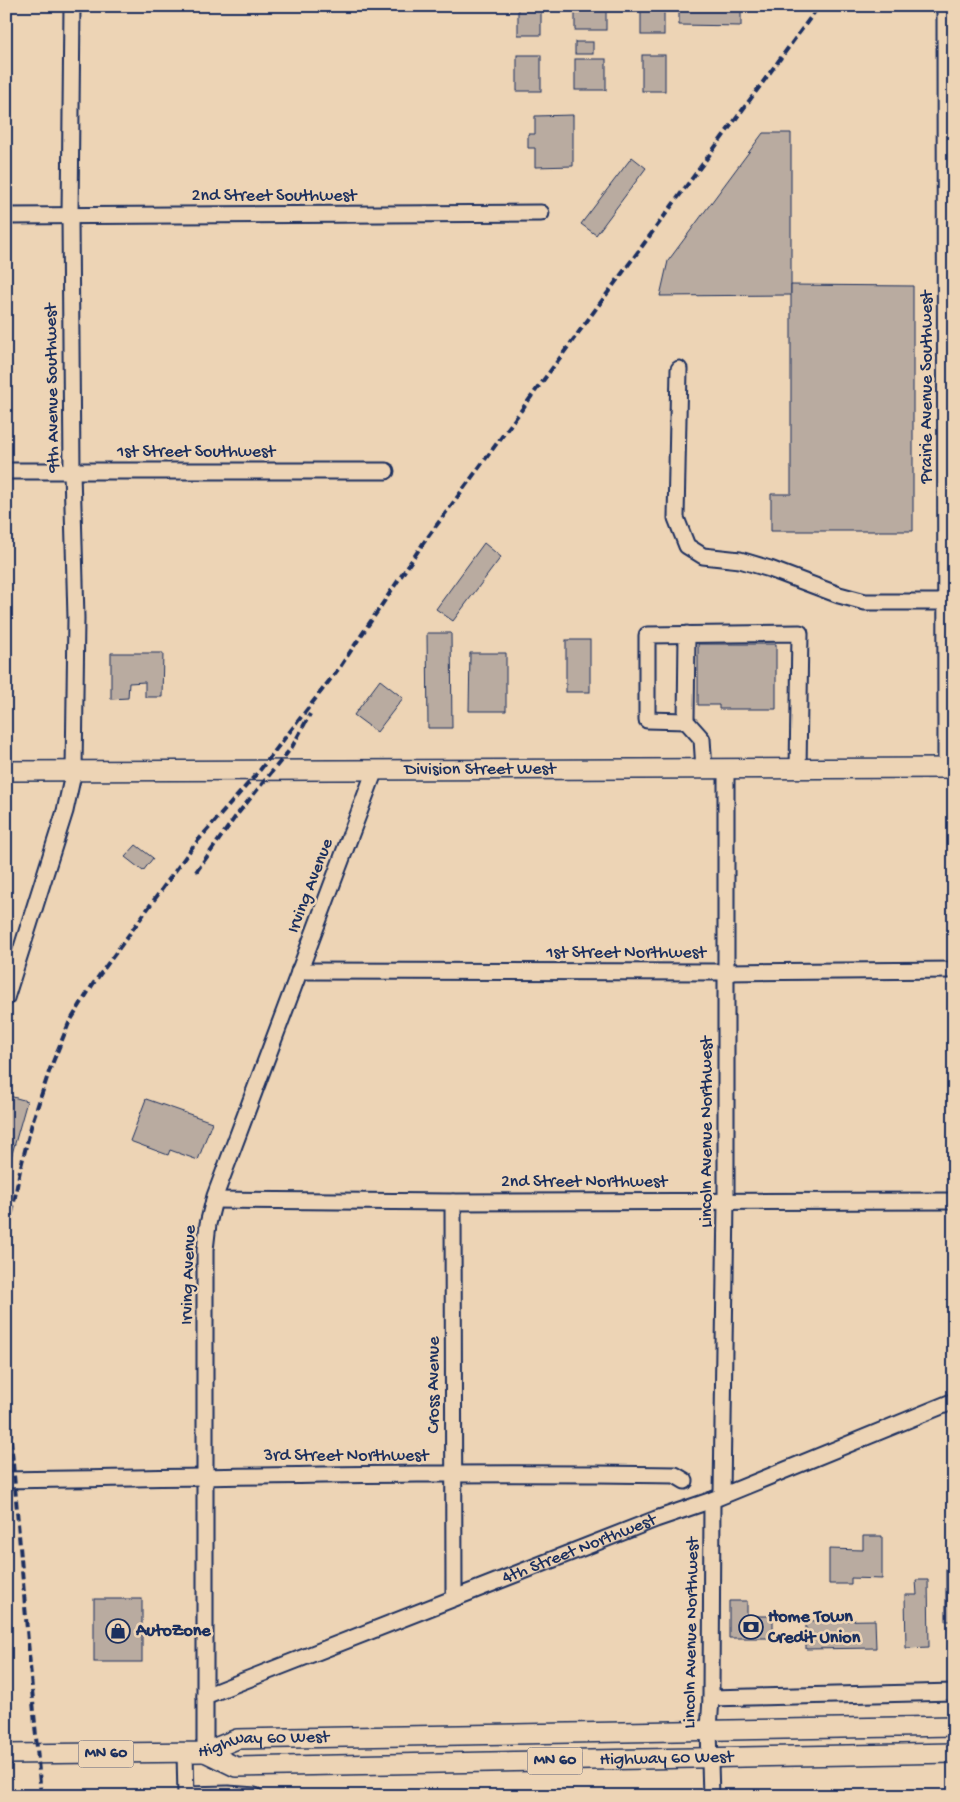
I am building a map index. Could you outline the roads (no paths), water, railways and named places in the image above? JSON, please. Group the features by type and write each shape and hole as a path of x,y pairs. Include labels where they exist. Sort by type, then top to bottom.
{"main road":[{"name":"Division Street West","path":"6,771 950,768"},
{"name":"Highway 60 West","path":"205,1752 237,1739 954,1726"},
{"name":"Highway 60 West","path":"205,1752 236,1767 954,1753"},
{"name":"MN 60","path":"6,1754 205,1752"}],"street":[{"name":"9th Avenue Southwest","path":"6,998 65,811 74,770 76,618 72,471 70,215 72,6"},
{"name":"Prairie Avenue Southwest","path":"945,6 949,33 950,173 946,602 950,768"},
{"name":"2nd Street Southwest","path":"6,216 541,213"},
{"path":"679,368 676,518 687,546 703,556 740,560 770,569 839,595 865,602 946,602"},
{"name":"1st Street Southwest","path":"6,471 386,471"},
{"path":"686,721 646,720 647,636 800,633 798,769"},
{"path":"687,634 686,721 702,739 704,769"},
{"name":"Lincoln Avenue Northwest","path":"710,1796 709,1729 726,1200 726,769"},
{"name":"Irving Avenue","path":"205,1752 205,1250 208,1224 214,1200 375,770"},
{"name":"1st Street Northwest","path":"299,971 726,972 954,970"},
{"name":"2nd Street Northwest","path":"214,1200 453,1202 954,1201"},
{"name":"Cross Avenue","path":"453,1202 454,1598"},
{"name":"4th Street Northwest","path":"205,1696 656,1519 717,1498 954,1401"},
{"name":"3rd Street Northwest","path":"6,1480 205,1476 564,1473 675,1475 685,1481"},
{"path":"710,1698 954,1692"},
{"path":"185,1753 186,1796 228,1794 255,1796"}],"railway":[{"path":"6,1273 12,1213 20,1170 32,1123 50,1069 69,1023 93,984 194,845 260,770 340,667 422,545 819,6"},
{"path":"196,872 236,816 292,747 310,714"},
{"path":"6,1380 41,1796"}],"place":[{"name":"Home Town Credit Union","path":"751,1627"},
{"name":"AutoZone","path":"118,1631"}]}
